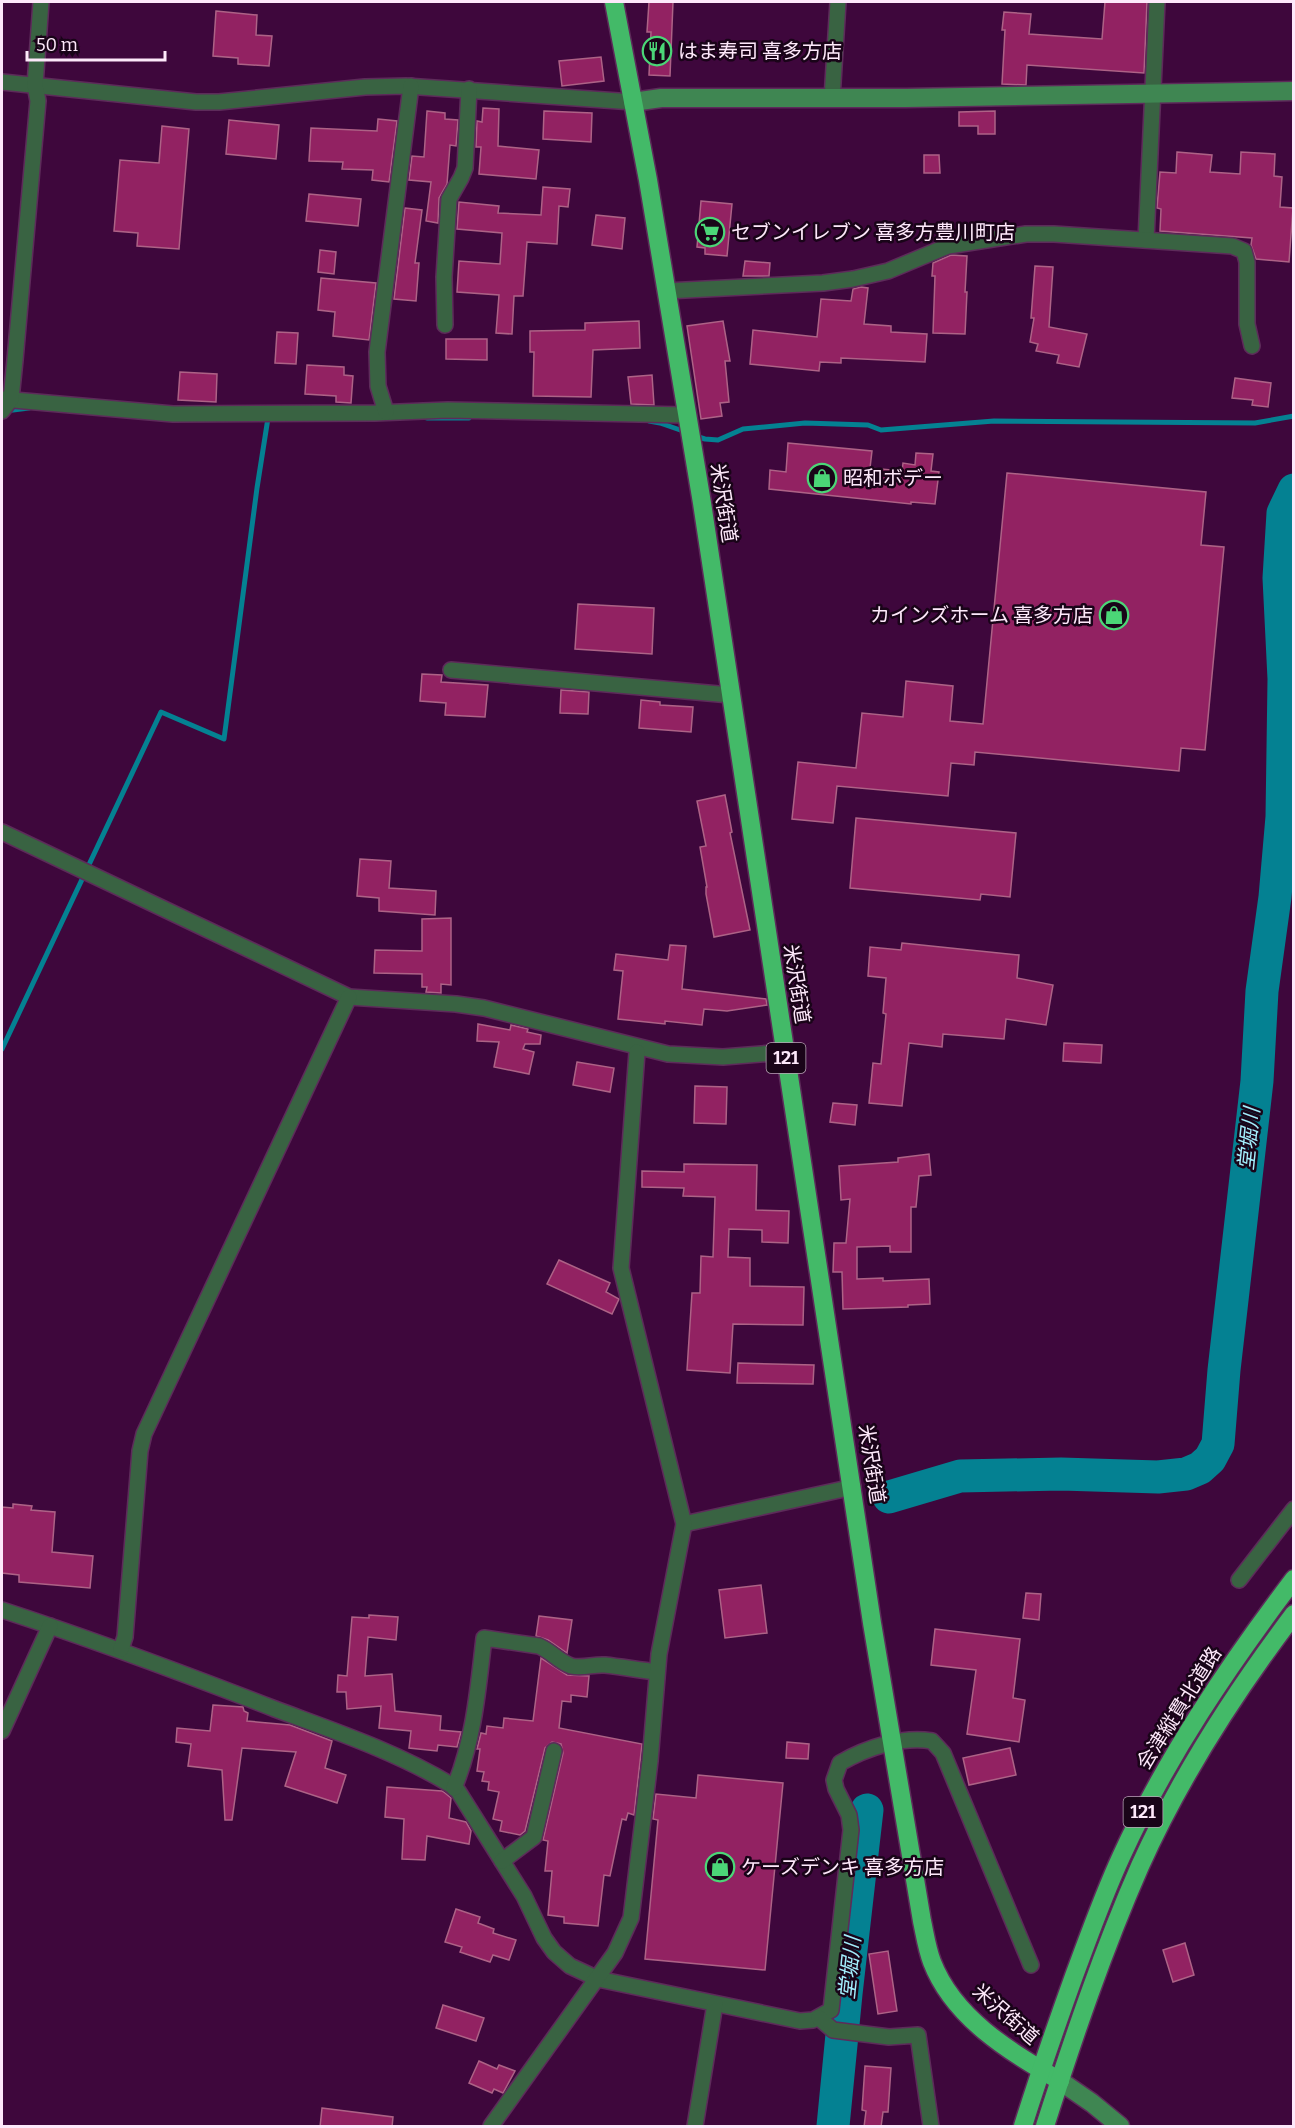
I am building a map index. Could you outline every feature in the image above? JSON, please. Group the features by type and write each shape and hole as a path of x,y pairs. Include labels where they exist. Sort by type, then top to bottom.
{"highway":[{"name":"米沢街道","path":"614,2 702,503 872,1623 894,1743 922,1921 932,1962 945,1987 961,2008 1010,2051 1040,2070"},
{"name":"会津縦貫北道路","path":"1040,2070 1095,1917 1158,1784 1194,1721 1251,1635 1293,1579"},
{"name":"121","path":"1045,2127 1115,1926 1141,1864 1177,1793 1213,1731 1293,1614"},
{"name":"121","path":"1023,2127 1040,2070 1060,2081"}],"street":[{"path":"41,2 35,85 38,101 5,403 173,414 448,410 686,415"},
{"path":"832,99 838,2"},
{"path":"1146,240 1157,2"},
{"path":"2,82 196,102 219,102 366,87 411,86 633,102 661,98 832,99 1293,91"},
{"path":"386,412 378,386 377,352 411,86"},
{"path":"444,325 444,277 449,199 465,168 469,89"},
{"path":"666,291 823,283 853,279 888,271 948,246 1026,234 1232,246 1244,251 1247,262 1248,324 1252,346"},
{"path":"451,670 730,695"},
{"path":"2,832 349,997 484,1008 668,1054 723,1057 785,1052"},
{"path":"121,1649 125,1637 140,1451 144,1434 349,997"},
{"path":"491,2127 598,1979 615,1953 631,1918 663,1626 684,1524 621,1268 637,1052"},
{"path":"684,1524 853,1487"},
{"path":"1239,1580 1293,1509"},
{"path":"2,1610 121,1649 380,1750 436,1776 454,1788 524,1896 544,1938 570,1966 598,1979 800,2021 819,2018 831,2010 851,1830 849,1815 834,1780 840,1763 855,1754 894,1743 916,1740 932,1741 944,1753 1031,1965"},
{"path":"2,1731 50,1626"},
{"path":"454,1788 465,1761 474,1720 484,1638 539,1646 574,1667 591,1668 601,1665 657,1672"},
{"path":"502,1861 534,1837 554,1751"},
{"path":"695,2127 716,2004"},
{"path":"819,2018 833,2030 889,2037 918,2035 931,2127"},
{"path":"1060,2081 1092,2103 1120,2127"}],"building":[{"path":"649,2 673,2 670,76 649,75 651,32 647,32"},
{"path":"1105,2 1147,2 1144,73 1027,65 1026,85 1002,84 1004,12 1031,14 1029,34 1102,39"},
{"path":"216,11 257,15 256,35 272,36 269,66 238,64 238,58 213,56"},
{"path":"601,57 604,81 562,86 559,61"},
{"path":"483,108 499,109 498,146 539,150 536,179 479,174 481,147 476,147 477,121 482,122"},
{"path":"427,111 445,113 445,119 458,120 456,146 450,145 447,184 439,198 438,223 426,221 431,182 409,180 412,156 424,157"},
{"path":"544,111 592,113 591,142 543,139"},
{"path":"995,111 995,134 978,134 978,126 959,126 959,112"},
{"path":"378,119 397,121 389,182 372,180 373,170 342,169 343,162 309,161 311,128 377,131"},
{"path":"229,120 279,125 276,159 226,154"},
{"path":"162,126 189,129 179,249 137,246 138,233 114,231 120,160 159,163"},
{"path":"1177,152 1212,155 1210,172 1240,174 1241,152 1275,154 1274,176 1282,177 1280,207 1293,208 1289,262 1256,259 1251,245 1252,238 1160,231 1161,209 1157,208 1160,172 1176,173"},
{"path":"924,155 939,155 940,173 924,173"},
{"path":"543,187 570,189 568,207 559,206 557,244 527,242 523,296 514,296 512,334 496,333 499,295 457,292 459,261 500,264 502,233 457,229 459,202 499,206 498,213 541,215"},
{"path":"309,194 361,199 358,226 306,221"},
{"path":"701,201 732,204 727,256 705,254 705,248 697,247"},
{"path":"405,208 422,210 415,263 419,263 416,301 394,299"},
{"path":"596,215 625,218 622,249 592,245"},
{"path":"320,250 336,252 334,274 318,272"},
{"path":"951,255 967,256 965,334 933,333 935,276 932,276 933,263"},
{"path":"745,261 770,263 769,276 743,276"},
{"path":"1035,266 1053,267 1049,327 1087,334 1079,367 1057,363 1059,355 1036,351 1038,344 1030,342 1034,318 1031,318"},
{"path":"321,278 376,283 369,340 333,336 335,312 318,310"},
{"path":"868,288 864,324 891,326 891,332 927,334 925,362 841,358 841,363 820,362 819,371 750,364 753,330 817,337 821,299 851,301 853,289"},
{"path":"639,321 640,348 593,350 591,397 533,396 534,352 530,352 530,331 585,330 585,323"},
{"path":"723,321 730,361 725,361 729,402 720,403 722,416 701,419 687,326"},
{"path":"277,332 298,333 296,364 275,363"},
{"path":"446,339 487,339 487,360 446,359"},
{"path":"307,365 344,367 344,375 353,376 351,403 336,402 336,396 305,394"},
{"path":"180,372 217,374 216,402 178,400"},
{"path":"652,375 654,405 631,404 628,377"},
{"path":"1235,378 1271,383 1268,407 1252,405 1253,400 1232,398"},
{"path":"788,443 872,451 870,468 902,471 903,463 915,465 916,453 933,454 931,471 939,472 935,504 911,502 911,504 769,489 770,470 786,472"},
{"path":"1007,473 1206,492 1201,545 1224,547 1205,750 1181,748 1179,771 975,752 974,765 951,763 948,796 837,786 833,823 792,819 798,762 856,768 862,713 903,717 906,681 953,686 950,721 983,724"},
{"path":"578,604 654,608 652,654 575,649"},
{"path":"422,674 442,675 441,682 488,685 485,717 445,715 446,703 420,701"},
{"path":"561,690 589,692 588,714 560,713"},
{"path":"641,700 660,702 660,705 693,707 691,732 639,728"},
{"path":"725,795 732,832 730,833 750,930 714,937 700,847 706,846 697,801"},
{"path":"856,818 1016,833 1010,897 981,894 980,900 850,888"},
{"path":"360,859 391,861 389,888 436,891 435,915 379,911 379,898 357,896"},
{"path":"451,918 451,985 441,984 441,993 426,992 427,987 422,987 422,974 374,973 375,950 422,951 422,919"},
{"path":"902,943 1019,955 1017,978 1053,985 1046,1025 1006,1019 1004,1039 943,1034 942,1047 909,1043 902,1106 869,1103 873,1063 881,1064 886,1014 883,1013 886,978 868,976 870,947 901,950"},
{"path":"670,945 686,946 682,989 766,999 767,1005 727,1011 704,1009 702,1025 618,1019 623,971 614,970 616,954 668,960"},
{"path":"478,1024 510,1030 511,1025 541,1035 540,1044 525,1044 523,1049 534,1052 529,1074 494,1067 499,1042 477,1041"},
{"path":"1064,1043 1102,1045 1101,1063 1063,1061"},
{"path":"577,1062 614,1068 610,1092 573,1085"},
{"path":"695,1086 727,1087 726,1124 694,1123"},
{"path":"833,1103 857,1105 855,1125 830,1122"},
{"path":"929,1154 931,1175 919,1176 916,1207 911,1207 911,1252 890,1252 890,1246 857,1247 857,1279 883,1278 883,1281 929,1279 930,1304 843,1309 842,1272 833,1272 834,1243 846,1243 850,1199 841,1200 839,1166 898,1162 898,1158"},
{"path":"684,1164 757,1165 756,1210 789,1211 788,1243 762,1242 762,1230 729,1229 728,1257 750,1258 750,1286 804,1287 803,1325 733,1324 730,1373 687,1370 692,1293 700,1293 701,1256 713,1257 715,1197 683,1196 684,1188 642,1187 642,1171 684,1172"},
{"path":"559,1260 610,1283 606,1292 619,1299 612,1314 547,1284"},
{"path":"738,1363 814,1365 813,1384 737,1383"},
{"path":"13,1504 32,1506 31,1510 55,1512 52,1552 93,1556 90,1588 19,1582 19,1575 2,1573 2,1507 13,1508"},
{"path":"761,1585 767,1633 725,1638 719,1590"},
{"path":"1026,1593 1041,1594 1039,1620 1023,1618"},
{"path":"369,1615 398,1617 396,1640 368,1637 365,1676 392,1674 395,1711 441,1716 440,1730 461,1732 457,1747 438,1745 437,1751 409,1748 411,1731 379,1728 381,1706 347,1709 346,1692 337,1692 338,1675 347,1676 352,1617 369,1618"},
{"path":"539,1616 572,1620 567,1653 548,1640 536,1636"},
{"path":"935,1629 1020,1639 1013,1698 1025,1700 1019,1742 967,1734 976,1670 931,1665"},
{"path":"541,1658 567,1675 589,1676 587,1697 571,1695 571,1702 562,1701 559,1728 642,1744 634,1815 628,1813 626,1820 622,1819 610,1876 604,1875 598,1926 564,1923 564,1917 548,1915 552,1871 545,1871 548,1841 543,1840 563,1753 561,1744 552,1742 545,1748 525,1831 520,1835 500,1831 502,1821 493,1819 499,1792 488,1790 489,1782 482,1781 484,1772 477,1771 480,1749 477,1749 481,1733 486,1734 487,1726 503,1728 504,1718 533,1721"},
{"path":"213,1705 243,1707 248,1713 247,1721 290,1725 332,1741 325,1768 346,1775 337,1803 285,1786 296,1752 242,1748 232,1820 225,1820 222,1770 188,1766 191,1744 176,1742 177,1728 210,1731"},
{"path":"787,1742 809,1744 808,1759 786,1758"},
{"path":"1010,1748 1016,1775 969,1785 963,1758"},
{"path":"698,1775 783,1783 765,1970 645,1959 658,1820 653,1819 656,1794 696,1798"},
{"path":"387,1787 445,1793 451,1798 449,1818 466,1822 471,1831 469,1844 427,1836 425,1860 402,1859 404,1819 385,1817"},
{"path":"456,1909 480,1917 478,1923 494,1929 493,1933 516,1940 509,1960 493,1955 490,1962 460,1952 462,1947 445,1942"},
{"path":"1185,1943 1194,1975 1173,1982 1163,1950"},
{"path":"888,1951 897,2011 878,2014 869,1954"},
{"path":"443,2005 484,2018 476,2041 436,2028"},
{"path":"479,2061 497,2069 499,2065 515,2071 503,2093 494,2089 492,2093 469,2083"},
{"path":"865,2066 891,2068 888,2112 883,2112 881,2127 864,2127 866,2111 862,2110"},
{"path":"322,2108 393,2117 392,2127 320,2127"}],"waterway":[{"path":"5,411 29,408"},
{"path":"427,418 469,418 472,413"},
{"path":"695,436 718,440 743,429 805,423 868,425 881,430 994,421 1255,423 1294,416"},
{"path":"2,1049 161,712 224,739 268,418"},
{"path":"649,421 686,432"},
{"name":"堂堀川","path":"889,1497 960,1476 1061,1474 1158,1477 1186,1474 1200,1468 1210,1459 1218,1444 1224,1370 1257,1081 1262,991 1275,897 1282,817 1284,679 1279,578 1283,513 1294,490"},
{"name":"堂堀川","path":"833,2126 867,1810"}],"place":[{"name":"はま寿司 喜多方店","path":"657,51"},
{"name":"セブンイレブン 喜多方豊川町店","path":"710,232"},
{"name":"昭和ボデー","path":"822,478"},
{"name":"カインズホーム 喜多方店","path":"1114,615"},
{"name":"ケーズデンキ 喜多方店","path":"720,1867"}]}
